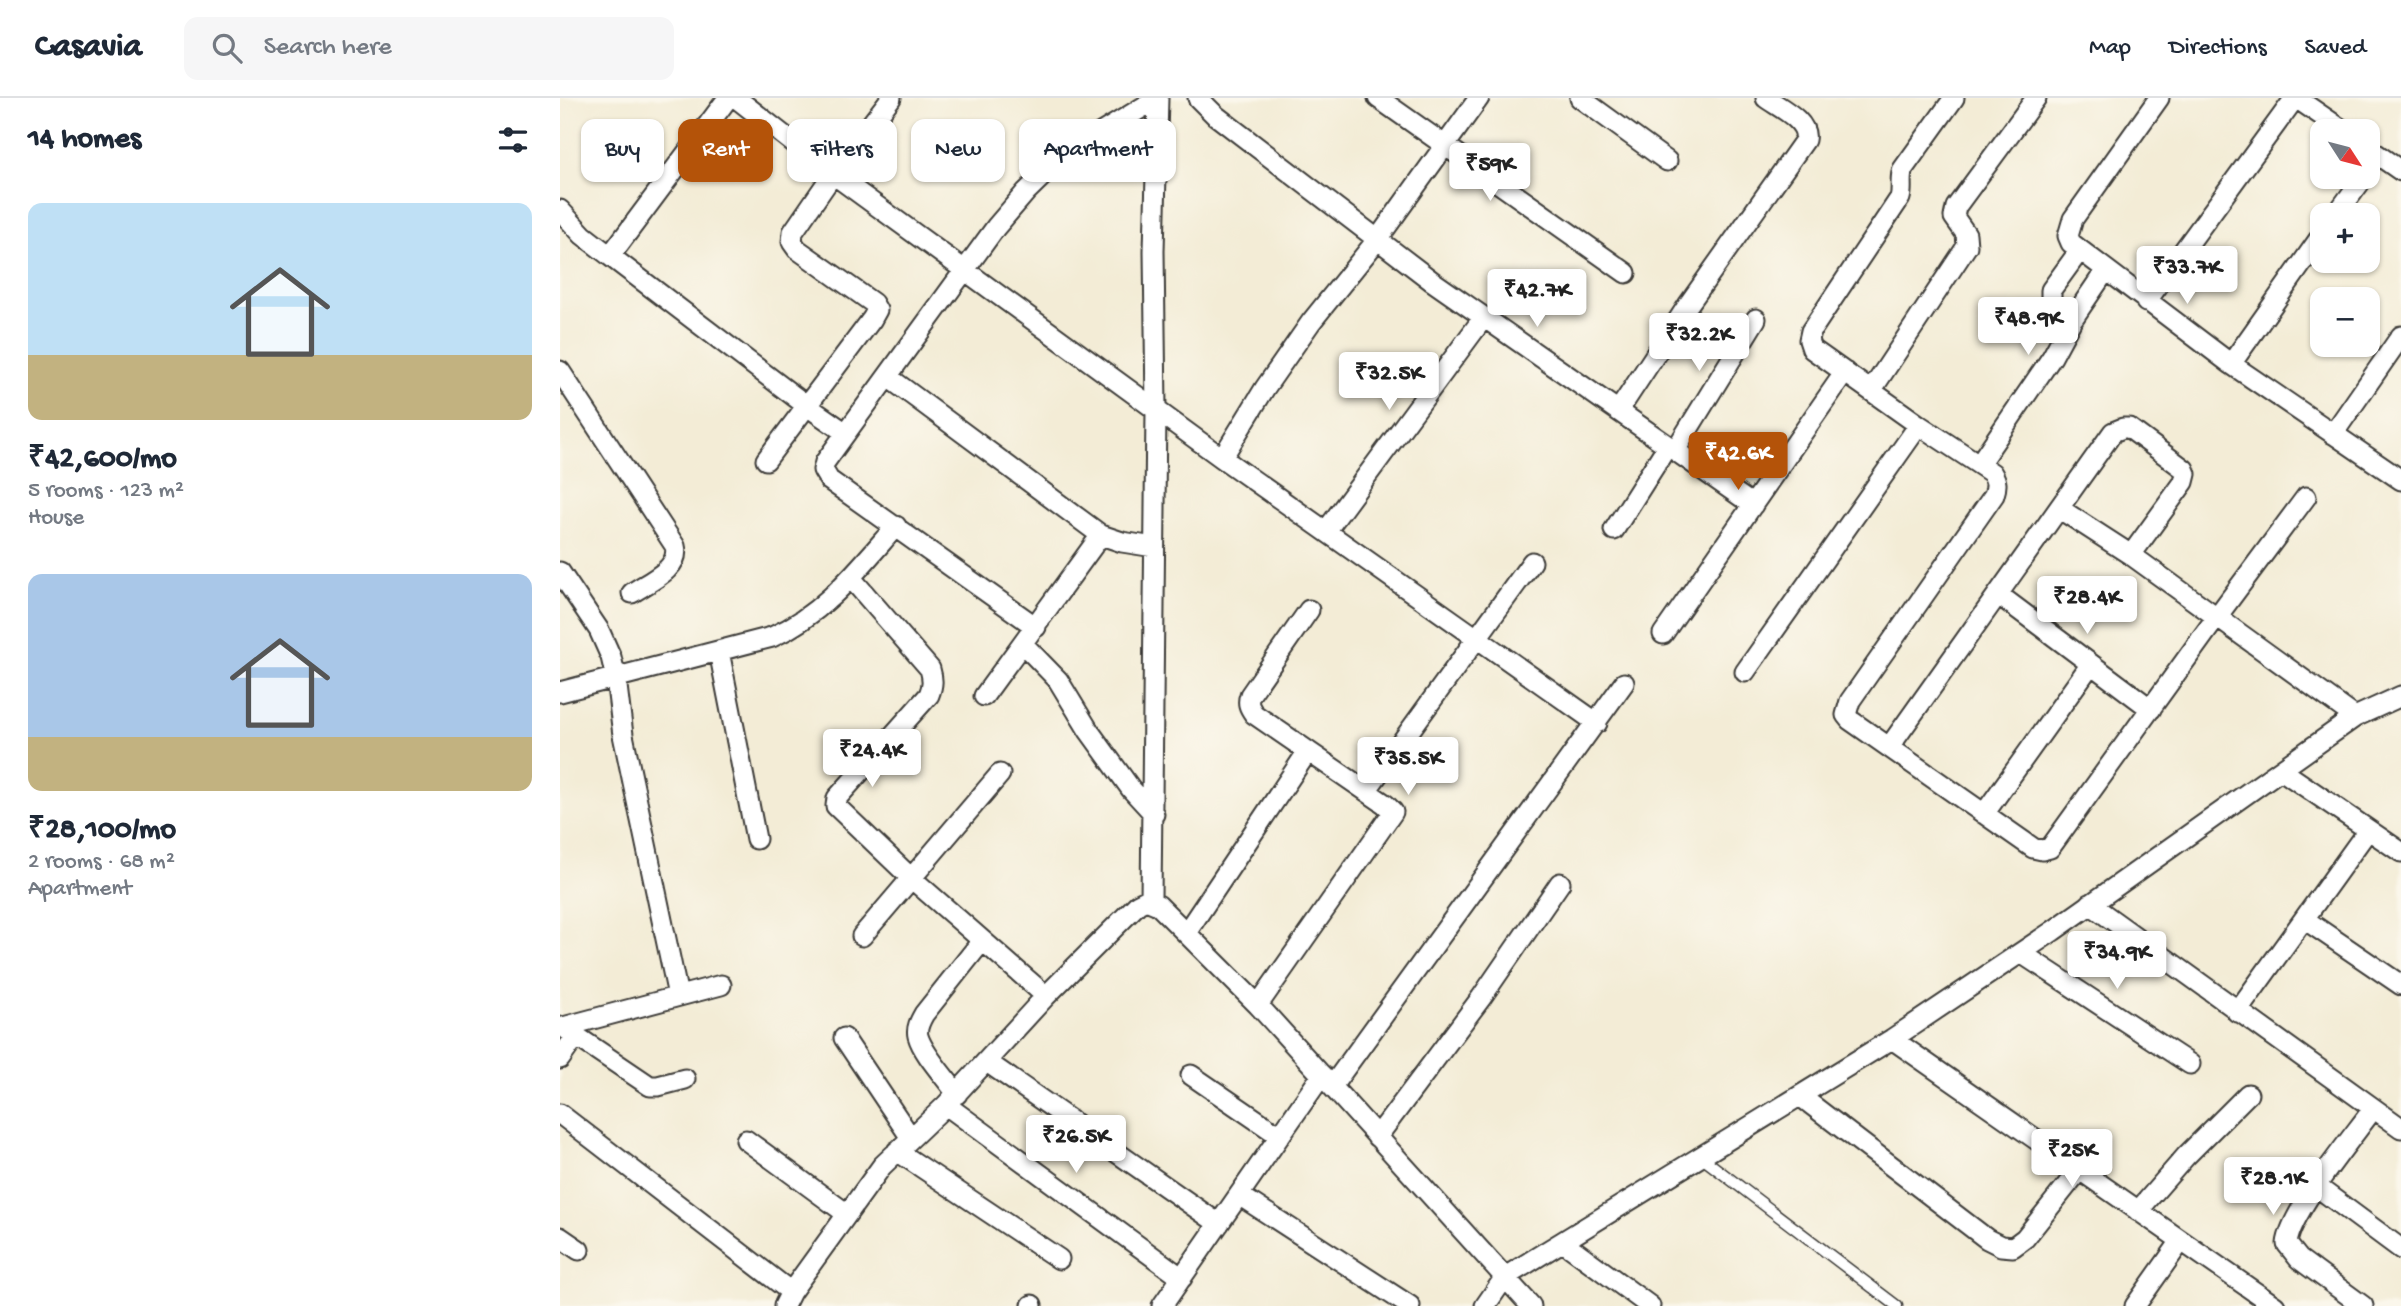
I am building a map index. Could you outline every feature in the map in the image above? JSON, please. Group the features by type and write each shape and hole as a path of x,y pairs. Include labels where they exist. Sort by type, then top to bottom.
{"street":[{"path":"610,256 728,98"},
{"path":"736,98 787,138"},
{"path":"875,119 891,98"},
{"path":"1036,627 825,475 825,462 1026,192 1063,156 1158,98"},
{"path":"1151,900 1154,814 1156,409 1154,251 1158,98"},
{"path":"1198,98 1214,115 1377,240 1753,505"},
{"path":"1378,98 1626,273"},
{"path":"1222,458 1303,333 1377,240 1479,98"},
{"path":"1580,98 1667,161"},
{"path":"1619,411 1688,305 1805,140 1805,129 1800,122 1766,98"},
{"path":"1954,98 1903,169 1900,198 1811,331 1809,340 1812,348 1871,391 1992,472 1996,480 1994,495 1850,701 1846,715 1850,720 2033,848 2050,848 2306,497"},
{"path":"1871,391 1967,246 1966,234 1954,218 1956,207 2036,98"},
{"path":"2159,98 2073,219 2068,236 2071,243 2231,364 2401,480"},
{"path":"2146,302 2296,98 2327,119"},
{"path":"2380,162 2401,171"},
{"path":"765,460 877,310 873,303 797,250 792,242 793,232 827,182"},
{"path":"844,182 1222,458 1597,723"},
{"path":"560,210 583,235 846,433"},
{"path":"2072,320 2051,303 2051,290 2080,250"},
{"path":"2231,364 2310,252"},
{"path":"1979,464 2052,357 2072,320 2106,270"},
{"path":"1325,531 1485,317"},
{"path":"1614,530 1756,318"},
{"path":"2333,434 2401,336"},
{"path":"560,371 676,546 676,557 668,569 632,593"},
{"path":"1663,634 1845,372"},
{"path":"888,377 1101,535 1122,542 1154,547"},
{"path":"1745,671 1919,425"},
{"path":"1889,746 2113,432 2123,428 2129,428 2184,468 2186,474 2184,482 2130,555"},
{"path":"2060,509 2130,555 2355,717"},
{"path":"560,692 772,637 793,628 812,615 851,578 896,526"},
{"path":"984,695 1101,535"},
{"path":"1366,790 1532,562"},
{"path":"560,572 599,630 617,678 623,734 678,996"},
{"path":"851,578 930,669 933,687 929,695 835,801 839,809 910,877 1046,996"},
{"path":"1998,595 2151,709"},
{"path":"1258,1005 1393,812 1366,790 1254,714 1247,701 1309,610"},
{"path":"1023,644 1058,680 1089,731 1131,789 1154,814"},
{"path":"719,651 756,838"},
{"path":"1984,814 2091,664"},
{"path":"1162,1306 1280,1136 1327,1080 1597,723 1624,683"},
{"path":"1485,1306 1505,1277 1892,1039 2021,953 2355,717 2401,695"},
{"path":"1186,933 1308,751"},
{"path":"2281,770 2401,852"},
{"path":"862,936 1000,774"},
{"path":"2237,1012 2368,830"},
{"path":"1377,1137 1480,998 1560,883"},
{"path":"560,1114 788,1299 877,1172 951,1100 1046,996 1138,904 1151,900 1258,1005 1531,1306"},
{"path":"2090,904 2401,1128"},
{"path":"2304,919 2401,985"},
{"path":"982,941 924,1014 918,1026 923,1047 951,1100 1182,1278"},
{"path":"2021,953 2190,1064"},
{"path":"566,1029 721,985"},
{"path":"560,1059 566,1029"},
{"path":"566,1029 650,1086 685,1079"},
{"path":"844,1038 904,1144 1059,1259"},
{"path":"1892,1039 2275,1306"},
{"path":"987,1062 1219,1224"},
{"path":"1191,1074 1280,1136"},
{"path":"2138,1211 2186,1156 2248,1094"},
{"path":"1800,1096 1987,1239 2001,1246 2013,1247 2025,1238 2079,1170"},
{"path":"2363,1306 2300,1259 2287,1244 2292,1224 2316,1186 2373,1109"},
{"path":"746,1140 847,1214"},
{"path":"2316,1186 2401,1249"},
{"path":"1240,1195 1410,1306"},
{"path":"560,1237 579,1250"},
{"path":"2135,1306 2181,1241"},
{"path":"1563,1242 1650,1306"}],"lane":[{"path":"1701,1157 1896,1306"}]}
